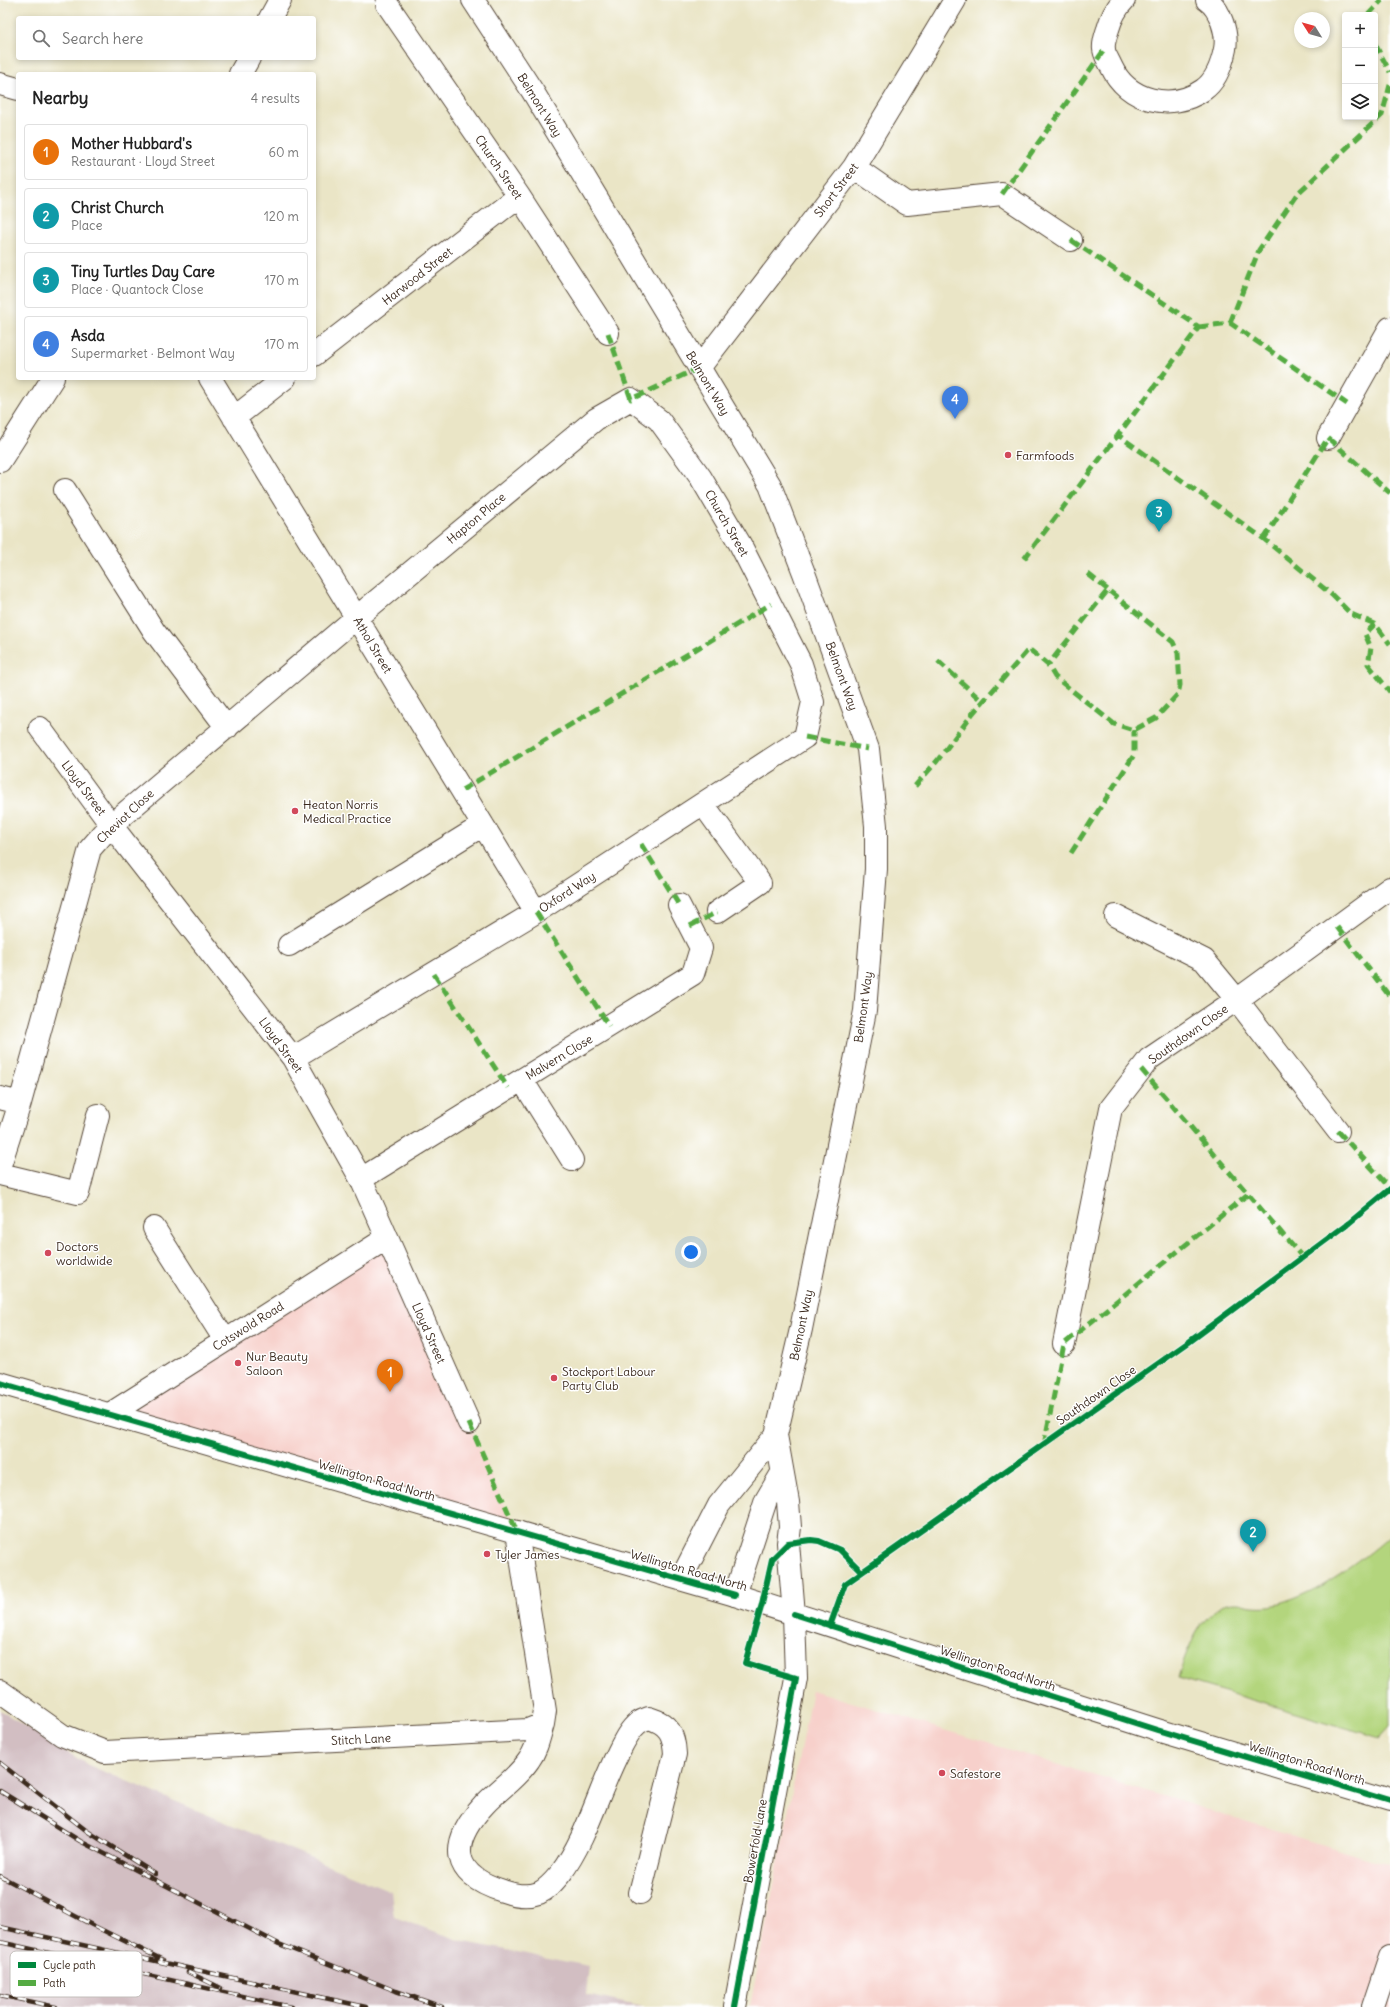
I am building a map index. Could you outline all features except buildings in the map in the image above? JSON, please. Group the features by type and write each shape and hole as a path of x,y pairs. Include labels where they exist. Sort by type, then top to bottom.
{"main road":[{"path":"271,16 280,0"},
{"name":"Belmont Way","path":"472,0 533,92 770,485 868,748 876,826 876,869 864,1010 801,1329 776,1435"},
{"name":"Short Street","path":"699,368 854,167 955,0"},
{"path":"1124,0 1110,21 1104,50 1114,73 1127,89 1152,102 1182,100 1203,90 1217,74 1222,64 1226,44 1222,22 1211,1"},
{"name":"Church Street","path":"387,4 519,196 608,333"},
{"path":"241,72 247,60"},
{"path":"0,84 16,88"},
{"path":"854,167 907,204 1002,194 1071,240"},
{"name":"Harwood Street","path":"316,353 519,196"},
{"path":"1328,438 1390,328"},
{"path":"0,461 52,380"},
{"name":"Athol Street","path":"211,380 536,912"},
{"path":"234,418 282,380"},
{"name":"Church Street","path":"596,419 631,399 659,420 701,478 740,544 801,664 813,702"},
{"name":"Hapton Place","path":"356,617 596,419"},
{"path":"65,490 154,631 227,728"},
{"name":"Cheviot Close","path":"0,1165 10,1101 90,849 112,825 356,617"},
{"name":"Oxford Way","path":"294,1058 536,912 805,737 813,702"},
{"name":"Lloyd Street","path":"40,728 112,825 294,1058 361,1179 468,1423"},
{"path":"703,804 760,883 717,912"},
{"path":"289,945 484,825"},
{"name":"Southdown Close","path":"1064,1344 1111,1108 1149,1059 1237,1000 1390,888"},
{"name":"Malvern Close","path":"361,1179 693,974 701,948 679,905"},
{"name":"Southdown Close","path":"1116,916 1204,960 1237,1000 1338,1131"},
{"path":"522,1080 572,1160"},
{"path":"0,1174 78,1193 98,1115"},
{"path":"154,1228 225,1340"},
{"name":"Cotswold Road","path":"110,1414 387,1238"},
{"name":"Wellington Road North","path":"0,1383 735,1595 1156,1730 1390,1800"},
{"path":"681,1579 720,1505 776,1435"},
{"name":"Bowerfold Lane","path":"734,2007 752,1918 796,1678 794,1614 788,1543 790,1527 788,1502 776,1435"},
{"path":"735,1595 766,1500 782,1473"},
{"path":"516,1532 545,1711 543,1724 536,1748 529,1761 483,1805 463,1834 459,1855 464,1868 472,1878 485,1886 515,1895 539,1893 554,1882 571,1859 608,1774 626,1737 638,1723 649,1718 660,1722 669,1730 674,1741 675,1754 640,1893"},
{"name":"Stitch Lane","path":"0,1691 62,1735 105,1752 528,1730 543,1724"},
{"path":"1373,2007 1390,1956"}],"shaded area":[{"path":"387,1240 516,1531 110,1414"},
{"name":"Safestore","path":"812,1690 1390,1865 1390,2007 750,2007"},
{"path":"0,1710 88,1765 391,1891 394,1917 465,1942 589,1966 586,1995 643,2007 0,2007"}],"green space":[{"path":"1390,1536 1390,1727 1380,1738 1178,1678 1191,1643 1198,1630 1215,1610 1225,1605 1236,1603 1253,1606 1266,1606 1279,1604 1294,1599 1324,1585 1352,1567"}],"railway":[{"path":"0,1763 87,1831 155,1874"},
{"path":"0,1791 80,1841 279,1944 396,1991 442,2007"},
{"path":"0,1876 92,1925 163,1960"},
{"path":"0,1927 110,1951"},
{"path":"0,1942 40,1951"},
{"path":"142,1958 366,2007"},
{"path":"188,1972 221,1988"},
{"path":"142,1974 291,2007"},
{"path":"0,1995 56,2007"}],"marked path":[{"path":"1371,12 1382,0"},
{"path":"1377,48 1390,72"},
{"path":"1002,194 1104,50"},
{"path":"1230,323 1259,250 1297,194 1382,115 1390,85"},
{"path":"1071,240 1199,327 1118,435 1264,539 1332,595 1351,614 1375,624 1390,644"},
{"path":"1199,327 1230,323 1347,404"},
{"path":"608,333 631,399 699,368"},
{"path":"1024,559 1118,435"},
{"path":"1264,539 1328,438 1390,493"},
{"path":"1088,574 1108,590"},
{"path":"915,786 937,761 973,713 1029,649 1048,665 1055,677 1114,724 1134,730 1156,718 1178,694 1180,685 1178,653 1173,642 1108,590 1048,665"},
{"path":"462,790 771,604"},
{"path":"1375,624 1365,634 1371,648 1368,664 1390,692"},
{"path":"938,661 983,702"},
{"path":"1071,853 1134,755 1134,730"},
{"path":"805,737 868,749"},
{"path":"641,844 679,905"},
{"path":"536,912 609,1026"},
{"path":"690,926 717,912"},
{"path":"1337,927 1390,997"},
{"path":"434,974 508,1088"},
{"path":"1141,1069 1303,1258"},
{"path":"1338,1131 1390,1188"},
{"path":"1044,1445 1064,1344 1248,1194"},
{"path":"469,1423 517,1532"}],"cycle path":[{"path":"830,1626 845,1584 1189,1342 1349,1223 1390,1189"},
{"path":"0,1383 735,1595"},
{"path":"735,2007 796,1678 745,1663 762,1604 772,1559 788,1543 811,1540 819,1541 840,1550 861,1571"},
{"path":"794,1614 1157,1730 1390,1800"}],"place":[{"name":"Asda","path":"955,419"},
{"name":"Farmfoods","path":"1008,455"},
{"name":"Tiny Turtles Day Care","path":"1159,532"},
{"name":"Heaton Norris Medical Practice","path":"295,811"},
{"name":"Doctors worldwide","path":"48,1253"},
{"name":"Nur Beauty Saloon","path":"238,1363"},
{"name":"Stockport Labour Party Club","path":"554,1378"},
{"name":"Mother Hubbard's","path":"390,1392"},
{"name":"Christ Church","path":"1253,1552"},
{"name":"Tyler James","path":"487,1554"},
{"name":"Safestore","path":"942,1773"}]}
